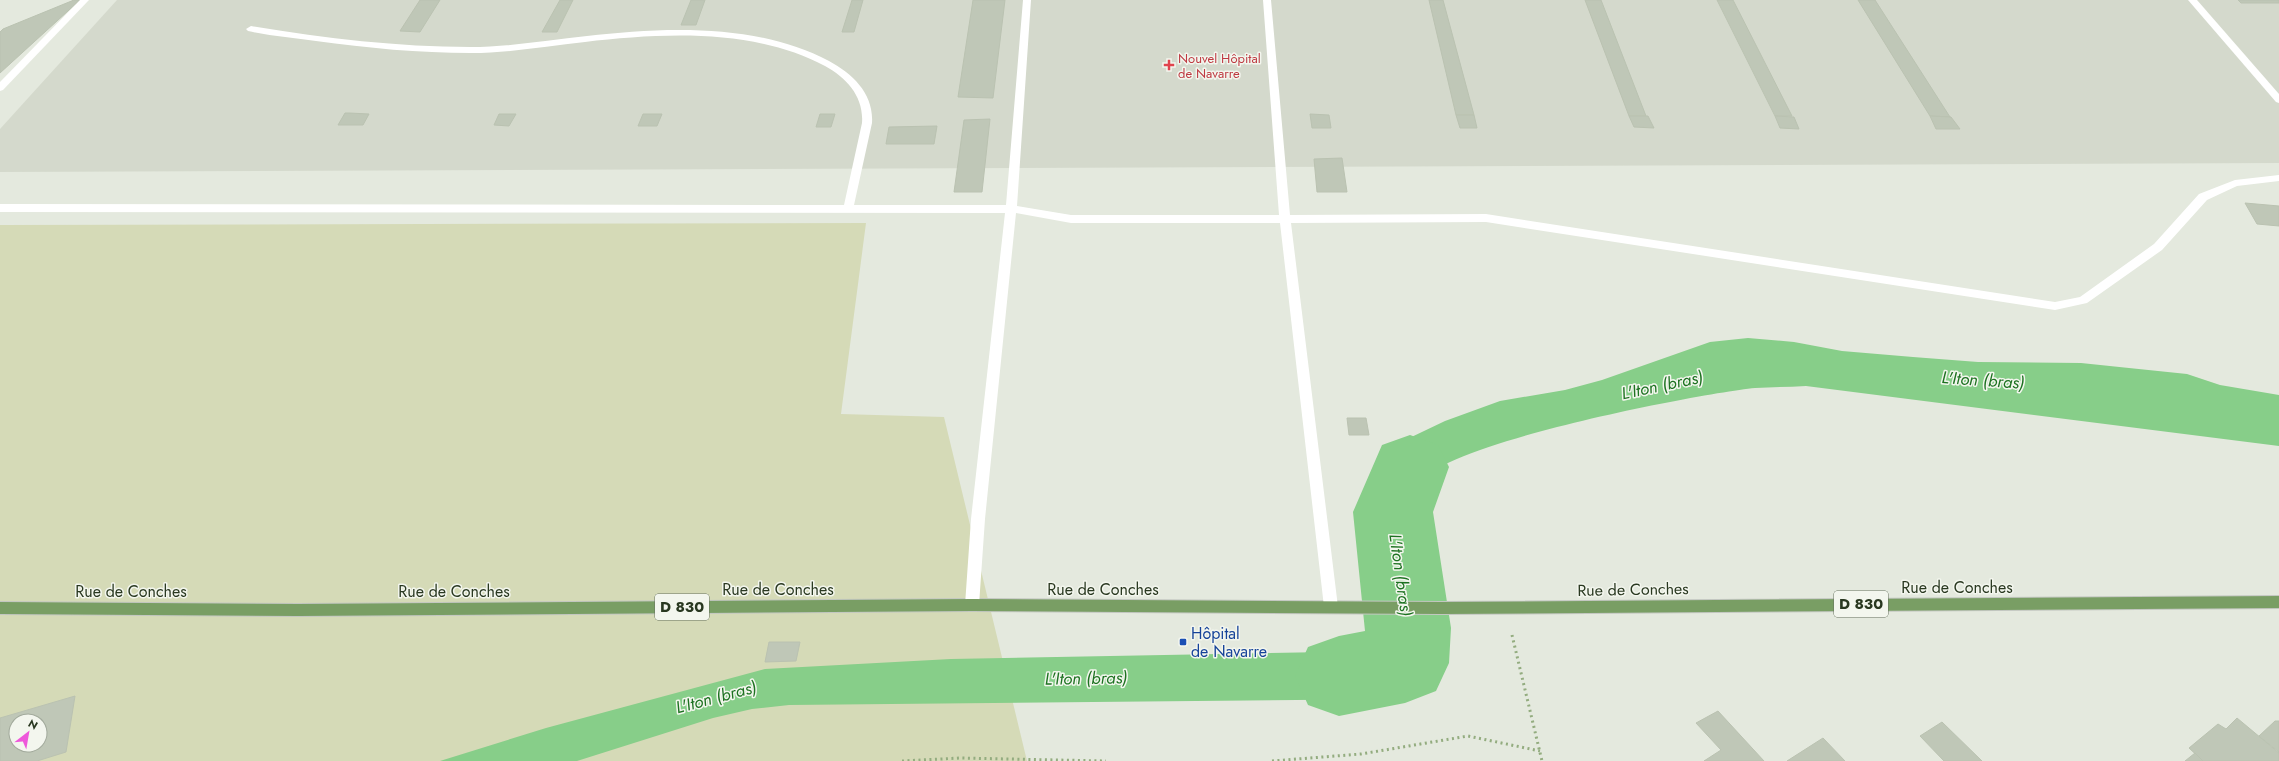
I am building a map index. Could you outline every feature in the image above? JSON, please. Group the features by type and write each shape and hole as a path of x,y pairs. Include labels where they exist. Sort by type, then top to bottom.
{"main road":[{"name":"Rue de Conches","path":"0,608 306,610 972,605 1505,608 2279,602"}],"lane":[{"path":"0,88 85,0"},
{"path":"972,605 978,518 1011,209 1027,0"},
{"path":"1267,0 1285,219 1331,607"},
{"path":"2192,0 2279,100"},
{"path":"252,29 367,46 412,49 472,50 522,47 601,37 653,34 721,36 757,40 794,49 820,60 841,72 859,92 867,118 848,209"},
{"path":"0,208 1011,209 1071,219 1486,218 2056,306 2083,300 2158,247 2203,198 2235,183 2279,178"}],"path":[{"path":"1505,608 1542,761"},
{"path":"1272,761 1361,754 1468,736 1540,751"},
{"path":"902,761 960,758 1106,761"}],"shaded area":[{"name":"Nouvel Hôpital de Navarre","path":"117,0 2279,0 2279,163 0,172 0,129"},
{"path":"866,223 841,414 944,417 1027,761 0,761 0,225"}],"water":[{"path":"1748,338 1794,342 1842,351 1913,357 1978,362 2081,363 2187,374 2220,385 2279,395 2279,446 1806,386 1755,388 1684,399 1576,422 1474,452 1439,468 1421,483 1416,503 1416,524 1423,567 1379,567 1372,528 1393,449 1401,442 1445,421 1500,401 1565,390 1602,380 1710,342"},
{"path":"1383,628 1427,628 1438,660 1402,699 789,705 752,709 713,718 577,761 440,761 546,728 765,669 951,659 1383,651"}],"building":[{"path":"74,0 80,0 0,73 0,32 3,29"},
{"path":"420,0 440,0 420,32 400,31"},
{"path":"560,0 573,0 557,32 542,32"},
{"path":"691,0 705,0 696,25 681,25"},
{"path":"852,0 863,0 854,32 842,32"},
{"path":"973,0 1005,0 993,98 958,97"},
{"path":"1429,0 1443,0 1474,115 1456,115"},
{"path":"1585,0 1601,0 1646,116 1629,116"},
{"path":"1717,0 1733,0 1792,116 1775,116"},
{"path":"1858,0 1875,0 1950,117 1930,116"},
{"path":"2238,0 2279,0 2279,3 2241,3"},
{"path":"345,113 369,114 363,125 338,125"},
{"path":"499,114 516,114 509,126 494,125"},
{"path":"643,114 662,114 657,126 638,126"},
{"path":"820,114 835,114 831,127 816,127"},
{"path":"1310,114 1329,115 1331,128 1312,128"},
{"path":"1456,115 1474,115 1477,128 1460,128"},
{"path":"1629,116 1648,116 1654,128 1634,127"},
{"path":"1775,116 1794,117 1799,129 1780,128"},
{"path":"1930,116 1951,117 1960,129 1936,129"},
{"path":"990,119 982,192 954,192 964,120"},
{"path":"937,126 934,144 886,144 889,127"},
{"path":"1342,158 1347,192 1317,192 1314,159"},
{"path":"2245,203 2279,206 2279,226 2257,224"},
{"path":"1347,418 1366,418 1369,435 1349,435"},
{"path":"769,642 800,642 796,661 765,662"},
{"path":"75,696 66,752 37,761 0,761 0,718 8,716 8,753 48,753 48,713 17,713"},
{"path":"1718,711 1764,761 1704,761 1721,750 1696,723"},
{"path":"2237,718 2279,753 2279,761 2203,761 2189,748 2218,724 2226,729"},
{"path":"2275,721 2279,721 2279,752 2259,736"},
{"path":"1942,722 1982,761 1944,761 1920,736"},
{"path":"1823,738 1845,761 1787,761"},
{"path":"2195,753 2203,761 2185,761"}],"waterway":[{"name":"L'Iton (bras)","path":"1339,676 1405,663 1408,628 1393,512 1410,467"}],"place":[{"name":"Nouvel Hôpital de Navarre","path":"1169,65"},
{"name":"Hôpital de Navarre","path":"1183,642"}]}
